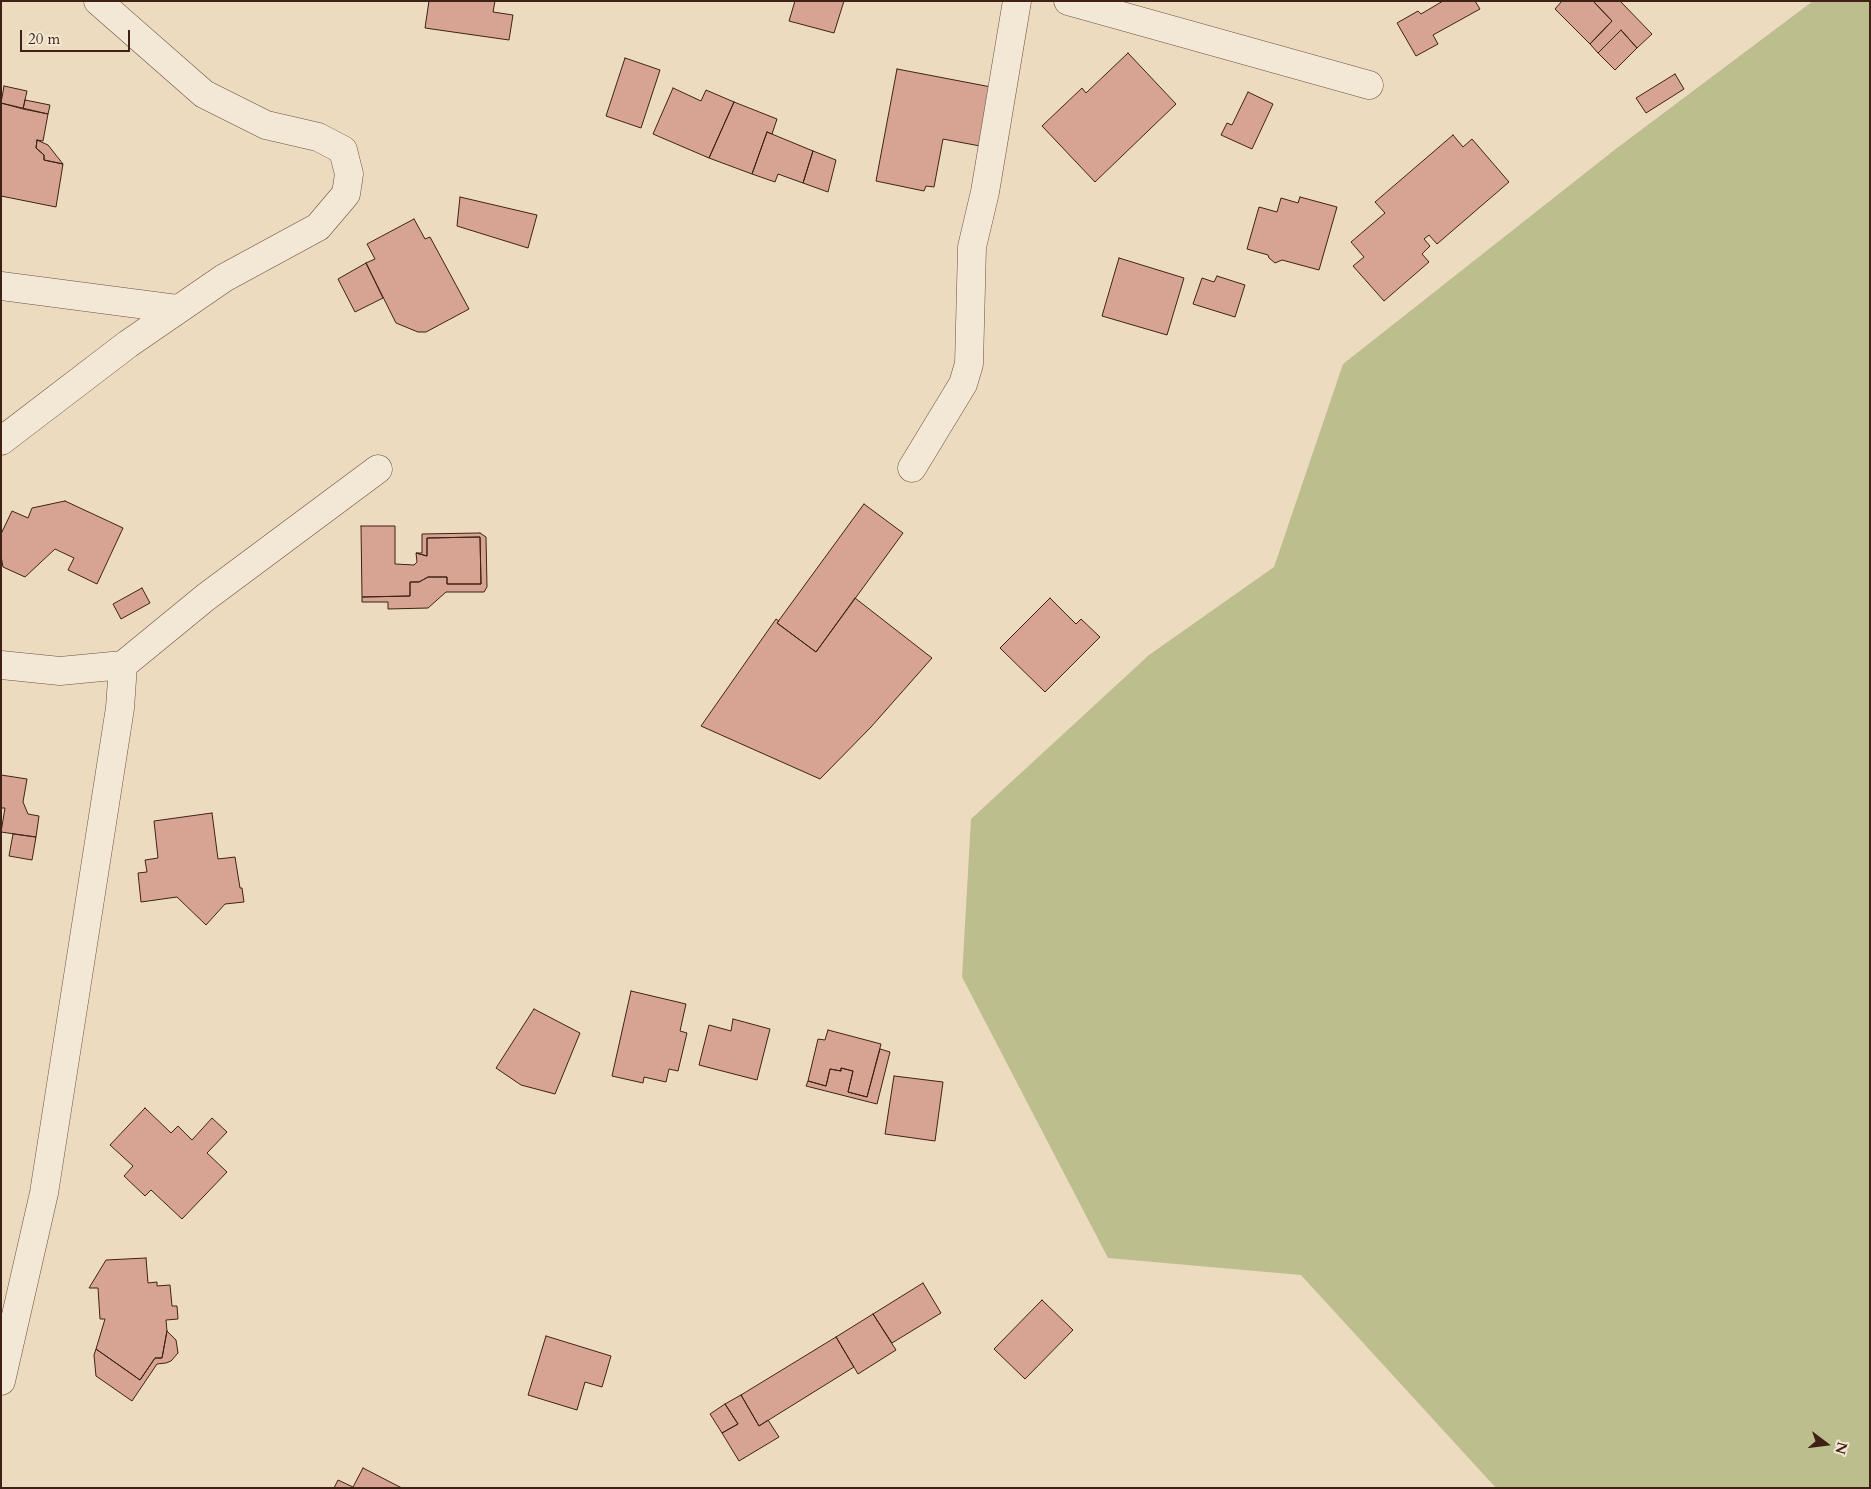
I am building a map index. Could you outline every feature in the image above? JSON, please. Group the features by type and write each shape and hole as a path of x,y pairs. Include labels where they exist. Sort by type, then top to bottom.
{"street":[{"path":"1,441 128,344 224,278 318,226 346,194 349,174 343,150 318,137 266,125 204,94 98,1"},
{"path":"912,468 963,384 969,364 972,247 985,192 1017,1"},
{"path":"1068,1 1369,85"},
{"path":"1,286 177,310"},
{"path":"1,665 60,671 123,665 206,597 378,469"},
{"path":"1,1381 44,1193 120,708 123,665"}],"green space":[{"path":"1813,1 1870,1 1870,1488 1496,1488 1301,1275 1108,1258 962,977 971,819 1149,655 1274,567 1343,364 1617,148"}],"building":[{"path":"429,1 495,1 493,12 513,15 509,40 425,28"},
{"path":"795,1 844,1 834,33 789,21"},
{"path":"1443,1 1475,1 1480,9 1433,35 1438,44 1416,56 1397,23 1418,11 1421,14"},
{"path":"1562,1 1593,1 1612,21 1590,44 1555,9"},
{"path":"1593,1 1620,1 1652,34 1637,48 1621,30 1598,53 1590,44 1612,21"},
{"path":"1621,30 1637,48 1615,70 1598,53"},
{"path":"1128,53 1176,104 1095,182 1042,126 1082,88 1086,93"},
{"path":"625,58 660,70 641,128 606,116"},
{"path":"897,69 991,87 980,146 943,139 934,187 926,186 924,191 876,181"},
{"path":"1675,74 1684,89 1646,113 1636,98"},
{"path":"4,86 27,91 23,109 1,103"},
{"path":"673,88 701,101 706,90 734,102 709,158 653,134"},
{"path":"1248,92 1273,104 1252,149 1221,135 1227,123 1232,125"},
{"path":"25,100 50,105 48,114 23,109"},
{"path":"734,102 777,119 772,134 767,132 752,174 709,158"},
{"path":"1,103 48,114 43,141 37,140 36,148 44,155 44,160 63,164 56,207 1,196"},
{"path":"767,132 813,151 803,183 778,174 775,182 752,174"},
{"path":"1453,135 1463,147 1472,139 1509,182 1437,244 1429,235 1424,239 1430,246 1422,254 1429,262 1384,301 1353,266 1364,257 1351,242 1385,213 1375,202"},
{"path":"37,140 48,145 63,164 44,160 44,155 36,148"},
{"path":"813,151 836,160 828,192 803,183"},
{"path":"460,197 537,215 528,248 457,226"},
{"path":"1300,197 1337,207 1319,270 1282,260 1275,263 1268,255 1247,249 1259,207 1277,212 1281,198 1298,203"},
{"path":"414,219 425,239 430,237 469,309 426,332 418,332 396,323 366,263 375,259 367,244"},
{"path":"1119,258 1184,278 1167,335 1102,316"},
{"path":"366,263 383,298 355,312 338,279"},
{"path":"1217,276 1245,285 1235,317 1193,304 1202,278 1214,282"},
{"path":"65,501 123,528 97,584 68,570 74,558 55,549 25,577 3,567 1,534 12,511 28,518 32,508"},
{"path":"864,504 903,533 816,652 777,623"},
{"path":"361,526 395,526 395,564 414,565 417,562 416,553 427,556 427,538 480,537 481,584 447,584 447,577 428,577 419,582 410,582 410,596 362,597"},
{"path":"480,533 486,537 487,587 484,592 446,592 428,608 388,609 388,602 362,602 362,597 410,596 410,582 419,582 428,577 447,577 447,584 481,584 480,537 427,538 427,556 416,553 422,553 422,534"},
{"path":"142,588 150,603 121,619 113,604"},
{"path":"855,598 932,658 871,727 820,779 701,726 776,619 779,621 777,623 816,652"},
{"path":"1050,598 1076,624 1081,619 1100,637 1045,692 1000,648"},
{"path":"1,775 27,779 23,802 28,814 39,816 36,837 1,832 5,808 1,808"},
{"path":"212,813 218,859 235,857 244,902 225,904 206,925 177,897 141,902 138,873 147,872 145,860 158,858 154,821"},
{"path":"13,834 36,837 32,860 9,856"},
{"path":"631,991 686,1004 680,1031 687,1033 678,1071 669,1069 666,1082 644,1077 643,1083 612,1076"},
{"path":"534,1009 580,1033 555,1094 521,1085 496,1068"},
{"path":"733,1019 770,1029 757,1080 699,1065 709,1025 731,1031"},
{"path":"828,1030 881,1044 867,1097 848,1092 853,1071 841,1068 841,1071 830,1069 826,1086 808,1081 818,1039 825,1040"},
{"path":"880,1049 890,1052 877,1104 806,1086 808,1081 826,1086 830,1069 841,1071 841,1068 853,1071 848,1092 867,1097"},
{"path":"894,1076 943,1082 935,1141 885,1134"},
{"path":"145,1108 171,1133 178,1126 192,1140 212,1118 227,1132 207,1153 227,1172 182,1219 151,1190 145,1196 124,1176 133,1166 110,1145"},
{"path":"146,1258 148,1283 157,1282 157,1286 170,1285 172,1306 177,1306 178,1319 166,1320 167,1331 162,1358 155,1358 140,1380 96,1349 105,1319 100,1319 98,1288 89,1288 106,1260"},
{"path":"923,1283 941,1313 892,1343 873,1314"},
{"path":"1042,1300 1073,1330 1025,1379 994,1349"},
{"path":"873,1314 896,1350 858,1374 836,1337"},
{"path":"167,1331 176,1340 178,1353 171,1361 157,1364 132,1401 96,1376 94,1355 96,1349 140,1380 155,1358 162,1358"},
{"path":"546,1336 611,1356 602,1387 585,1382 577,1410 528,1395"},
{"path":"836,1337 854,1367 759,1426 741,1395"},
{"path":"741,1395 759,1426 768,1420 779,1437 739,1461 722,1433 738,1424 725,1404"},
{"path":"725,1404 738,1424 722,1433 710,1414"},
{"path":"363,1468 402,1488 334,1488 338,1480 353,1487"}]}
